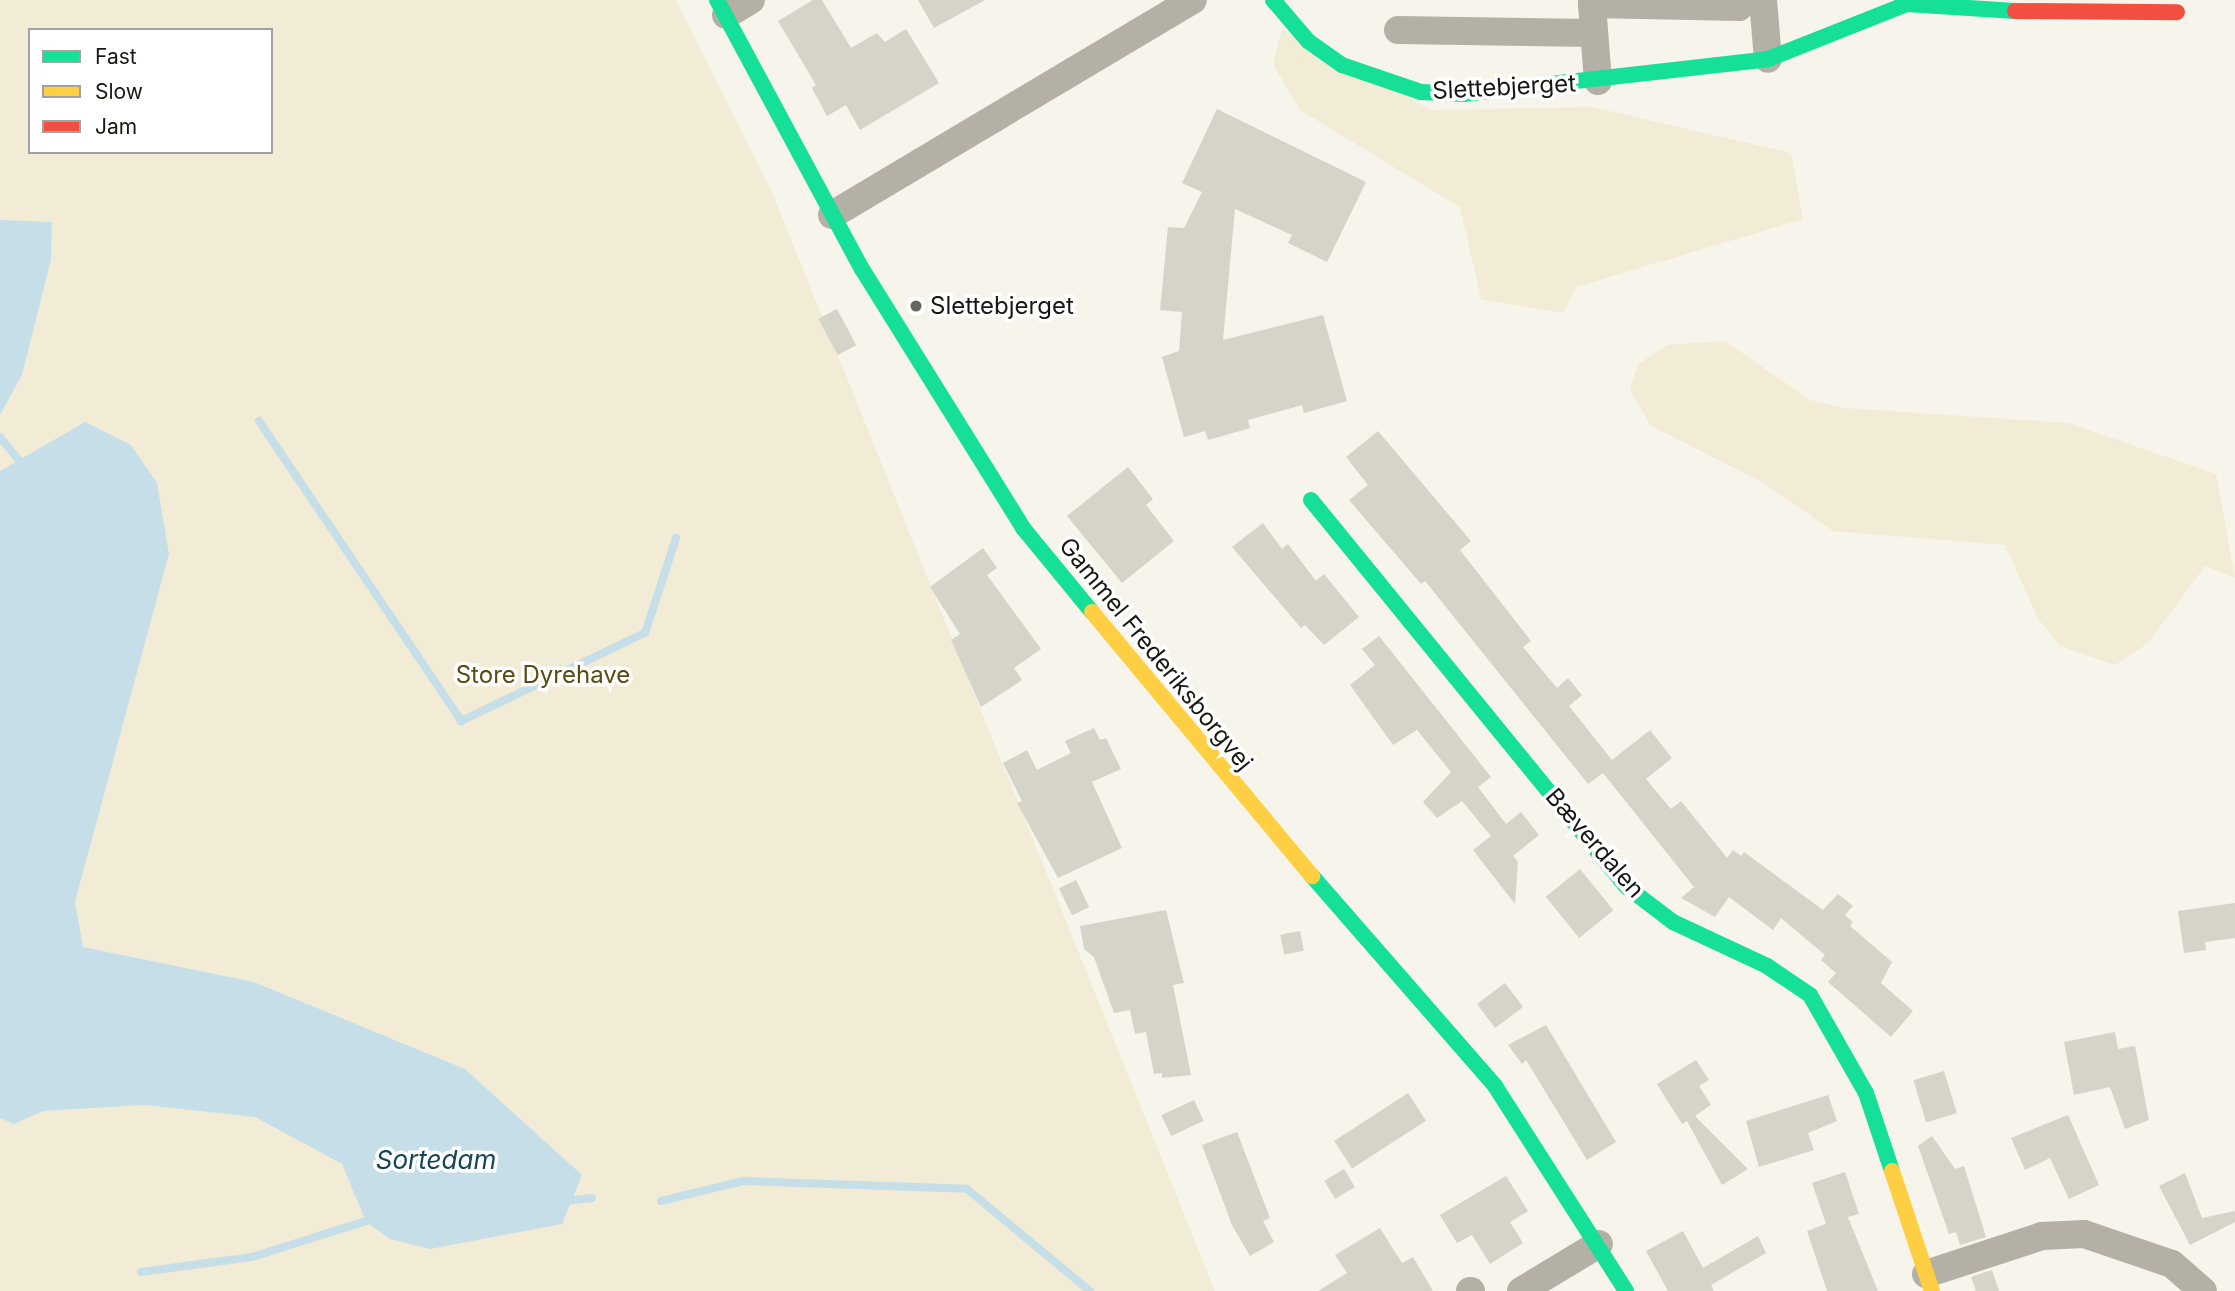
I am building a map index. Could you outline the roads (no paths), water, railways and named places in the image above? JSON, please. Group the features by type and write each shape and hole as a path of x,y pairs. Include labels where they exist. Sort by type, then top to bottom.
{"street":[{"path":"722,8 751,0"},
{"path":"832,215 1193,0"},
{"name":"Slettebjerget","path":"1273,0 1308,41 1381,83 1463,94 1768,60 1907,2 1954,11 2177,12"},
{"name":"Slettebjerget","path":"1598,81 1592,4 1751,4 1768,60"},
{"name":"Gammel Frederiksborgvej","path":"722,8 832,215 1023,528 1272,831 1487,1076 1600,1244 1626,1291"},
{"name":"Slettebjerget","path":"1398,30 1594,33"},
{"name":"Bæverdalen","path":"1311,500 1627,887 1673,922 1767,966 1810,995 1866,1093 1929,1282 2042,1236 2084,1234 2172,1264 2203,1291"},
{"path":"1521,1291 1600,1244"}],"water":[{"path":"0,220 52,222 51,260 22,375 0,415"},
{"name":"Sortedam","path":"85,422 131,445 157,483 169,554 75,902 83,947 254,982 465,1069 582,1175 562,1224 430,1249 390,1239 366,1222 342,1164 255,1117 144,1105 43,1111 14,1124 0,1118 0,471"}],"waterway":[{"path":"259,421 461,721 645,633 676,538"},
{"path":"0,437 23,465"},
{"path":"661,1201 743,1181 967,1189 1090,1291"},
{"path":"564,1201 592,1198"},
{"path":"141,1272 252,1257 376,1218"}],"place":[{"name":"Slettebjerget","path":"916,306"}],"park label":[{"name":"Store Dyrehave","path":"543,675"}]}
